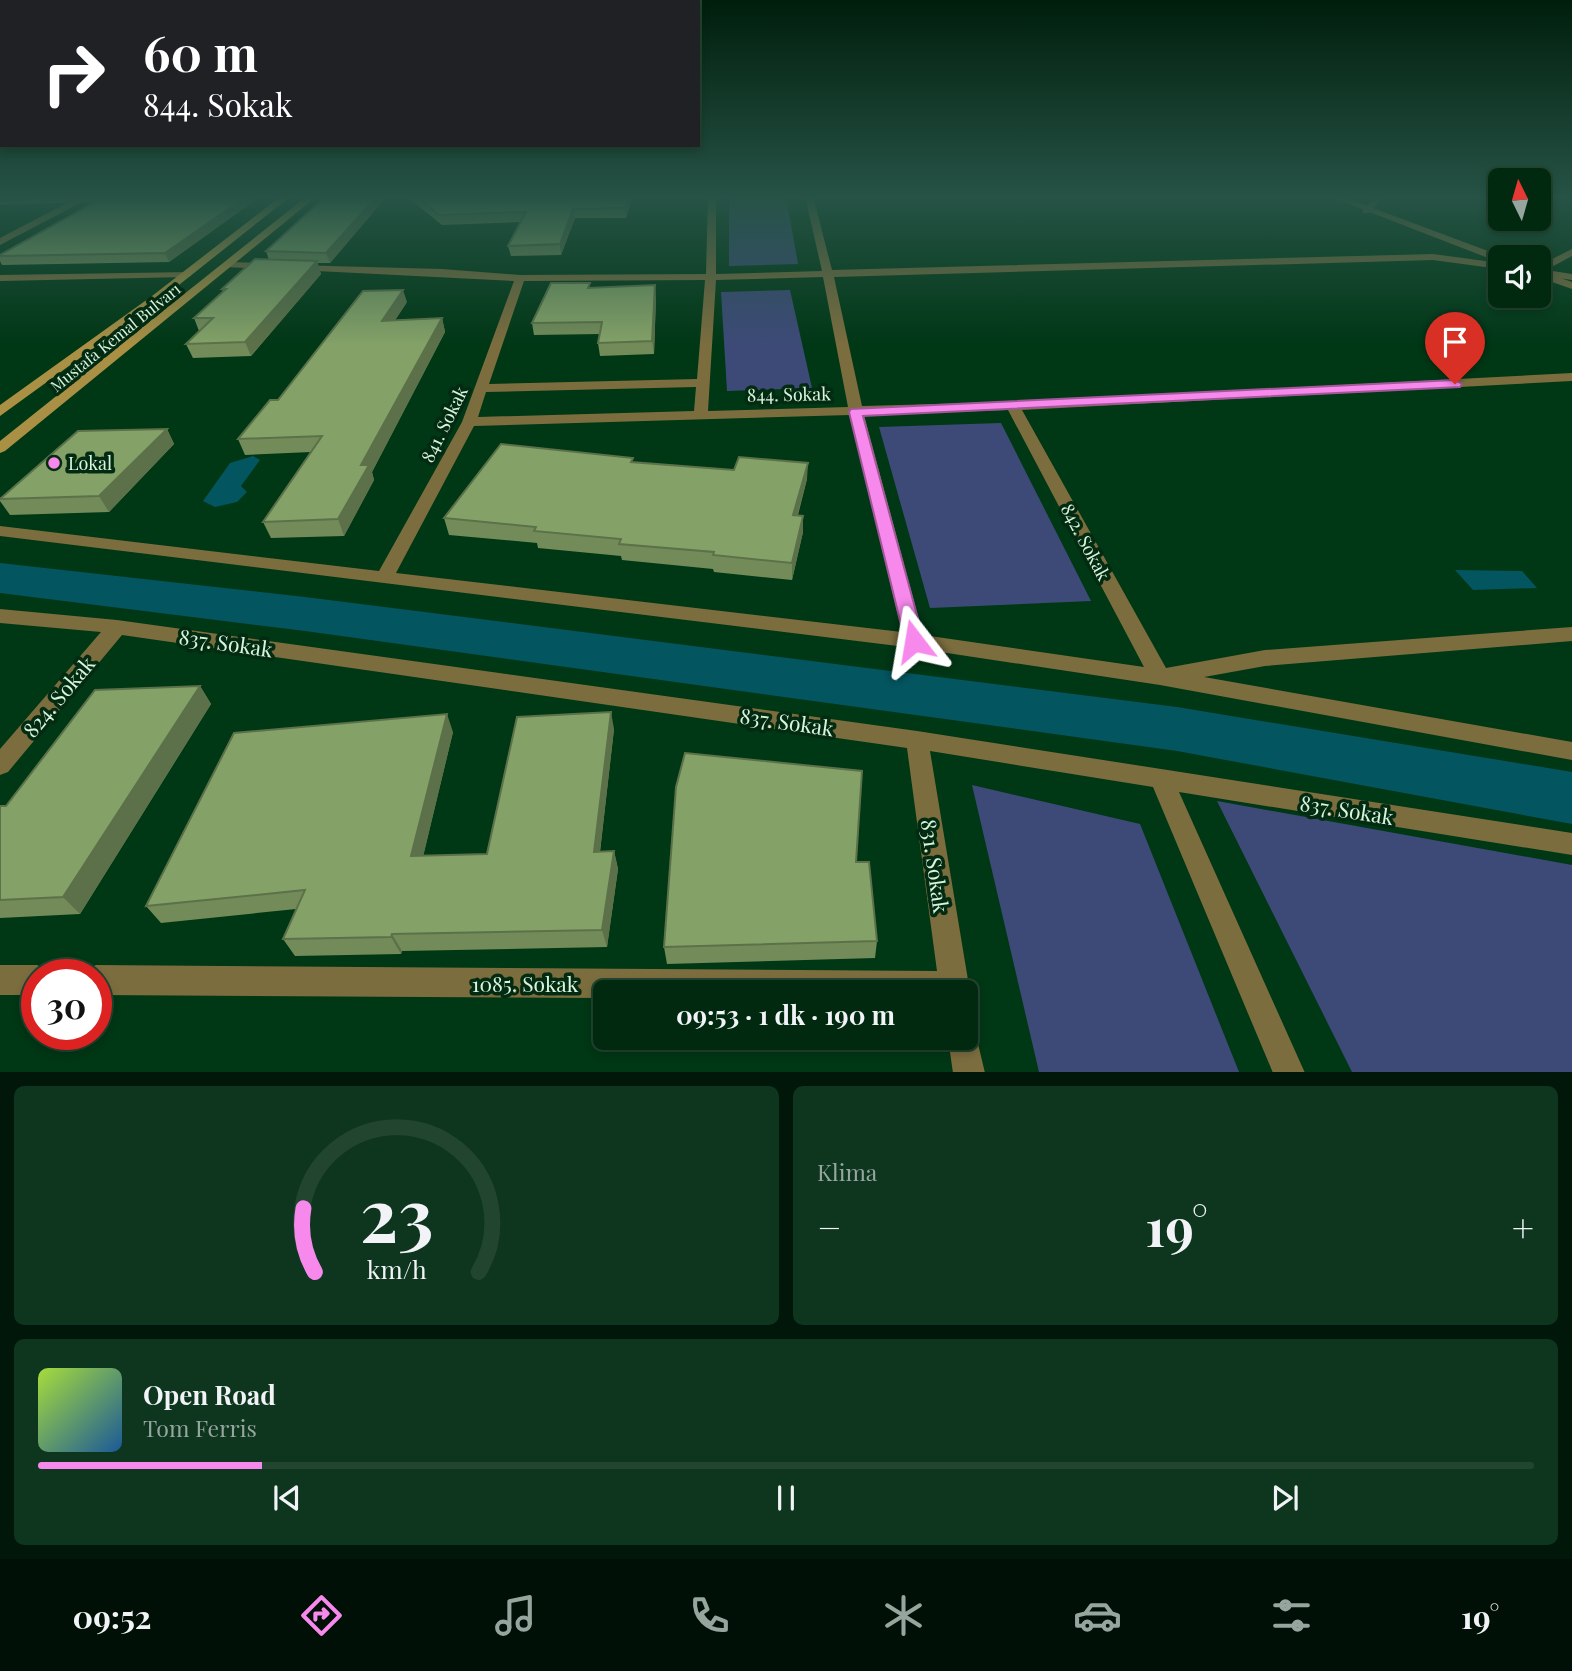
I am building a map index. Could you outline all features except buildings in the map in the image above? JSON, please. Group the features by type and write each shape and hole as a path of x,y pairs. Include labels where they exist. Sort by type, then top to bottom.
{"main road":[{"name":"Mustafa Kemal Bulvarı","path":"0,412 223,246"},
{"name":"Mustafa Kemal Bulvarı","path":"0,448 252,246"}],"street":[{"path":"701,415 711,246"},
{"path":"821,246 856,412 914,641"},
{"path":"1464,246 1488,255"},
{"path":"1551,264 1572,252"},
{"path":"229,265 442,272 520,278 828,275 1433,257 1488,265"},
{"path":"0,278 187,274"},
{"path":"1551,274 1572,277"},
{"path":"1551,277 1572,286"},
{"name":"841. Sokak","path":"384,578 469,422 520,278"},
{"name":"844. Sokak","path":"469,422 1013,406 1572,377"},
{"path":"483,388 704,383"},
{"name":"842. Sokak","path":"1013,406 1160,677"},
{"path":"0,531 914,641 1160,677 1572,751"},
{"name":"837. Sokak","path":"0,616 117,627 917,740 1572,844"},
{"name":"824. Sokak","path":"0,765 117,627"},
{"path":"1160,677 1265,658 1572,634"},
{"name":"831. Sokak","path":"917,740 953,980"},
{"path":"1161,779 1289,1072"},
{"path":"0,980 21,980"},
{"name":"1085. Sokak","path":"112,980 593,985"},
{"path":"965,1050 969,1072"}],"shaded area":[{"path":"729,246 795,246 798,264 729,266"},
{"path":"790,290 812,388 727,391 721,292"},
{"path":"1001,423 1091,601 930,608 879,427"},
{"path":"253,456 260,460 241,486 247,492 237,502 215,507 203,501 230,463"},
{"path":"1455,570 1522,571 1537,588 1473,590"},
{"path":"972,785 1140,824 1239,1072 1039,1072"},
{"path":"1217,801 1572,865 1572,1072 1352,1072"}],"waterway":[{"path":"0,578 305,614 1177,729 1572,798"}],"place":[{"name":"Lokal","path":"54,463"}],"route":[{"path":"914,641 856,412 1455,384"}]}
